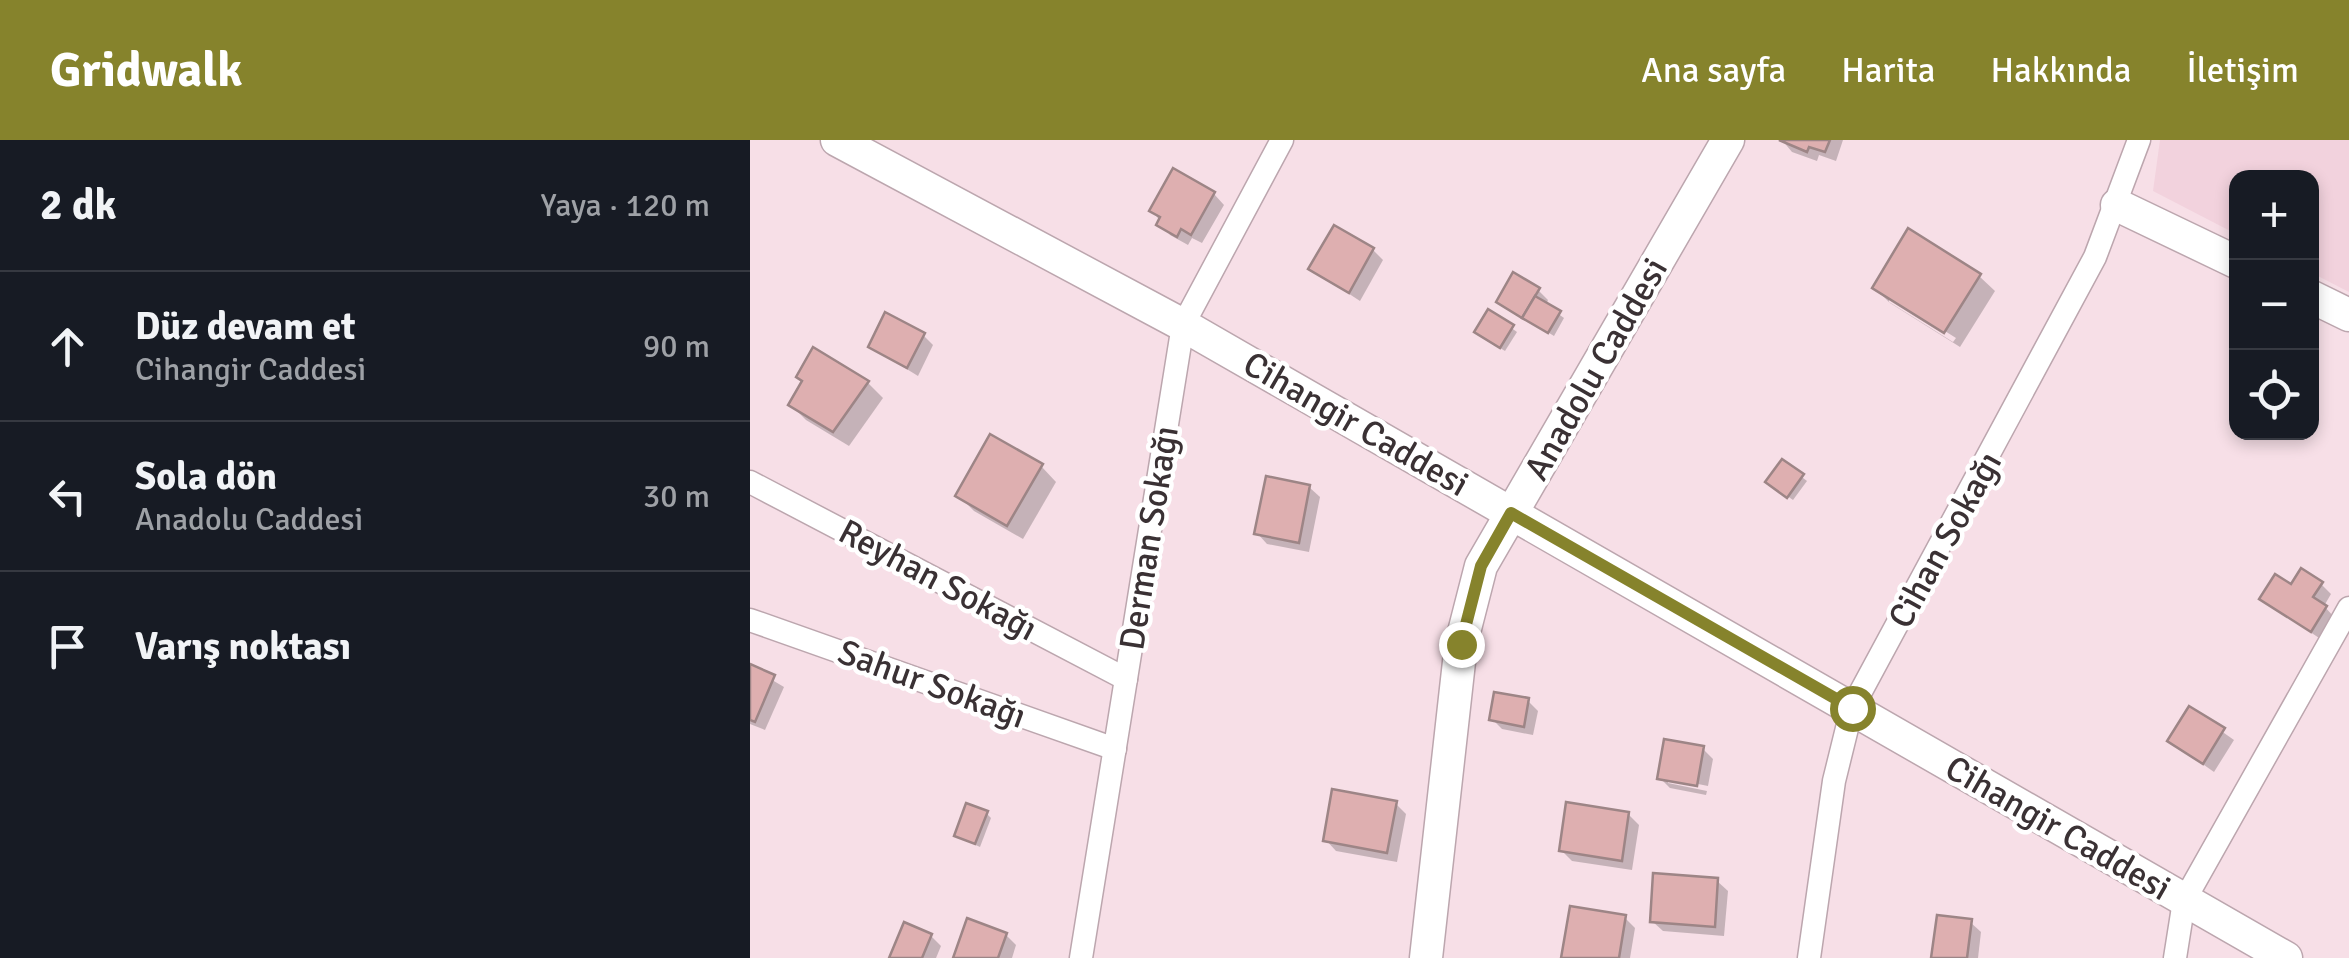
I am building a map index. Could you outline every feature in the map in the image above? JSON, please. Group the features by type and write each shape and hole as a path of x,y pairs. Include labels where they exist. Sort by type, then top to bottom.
{"street":[{"name":"Cihangir Caddesi","path":"836,140 1183,325 2286,958"},
{"name":"Derman Sokağı","path":"1081,958 1183,325 1282,140"},
{"name":"Anadolu Caddesi","path":"1426,958 1461,644 1481,566 1728,140"},
{"name":"Cihan Sokağı","path":"1809,958 1838,754 1852,708 2017,408 2117,205 2139,140"},
{"path":"2117,205 2232,260"},
{"path":"2319,300 2349,315"},
{"name":"Reyhan Sokağı","path":"750,482 1126,678"},
{"path":"2176,958 2184,901 2349,608"},
{"name":"Sahur Sokağı","path":"750,620 1115,749"}],"shaded area":[{"path":"2160,140 2349,140 2349,292 2319,277 2319,170 2229,170 2229,230 2153,191"}],"building":[{"path":"1779,140 1830,140 1825,152 1809,147 1807,152"},
{"path":"1173,168 1215,192 1191,235 1181,229 1177,237 1156,225 1160,217 1149,211"},
{"path":"1334,225 1374,248 1349,293 1308,269"},
{"path":"1908,228 1981,274 1944,333 1872,288"},
{"path":"1513,272 1540,288 1522,318 1496,302"},
{"path":"1535,296 1561,311 1548,333 1522,318"},
{"path":"1488,309 1514,325 1500,348 1474,332"},
{"path":"885,312 925,333 907,368 868,347"},
{"path":"813,347 869,381 833,432 788,405 802,381 796,377"},
{"path":"990,434 1043,464 1007,526 955,496"},
{"path":"1782,459 1804,474 1787,498 1765,482"},
{"path":"1266,476 1310,485 1299,543 1254,534"},
{"path":"2301,568 2323,582 2313,597 2327,606 2311,632 2259,599 2275,574 2291,584"},
{"path":"750,664 775,675 755,722 750,720"},
{"path":"1494,692 1529,698 1524,727 1489,720"},
{"path":"2189,706 2225,728 2203,764 2167,741"},
{"path":"1664,739 1704,746 1697,786 1657,779"},
{"path":"1332,789 1397,801 1387,853 1323,841"},
{"path":"1566,802 1629,812 1622,861 1559,851"},
{"path":"966,803 988,811 975,844 954,836"},
{"path":"1653,873 1718,878 1715,927 1650,922"},
{"path":"1570,906 1626,915 1619,958 1561,958"},
{"path":"1937,915 1972,919 1967,958 1931,958"},
{"path":"967,918 1007,933 998,958 953,958"},
{"path":"904,922 932,934 922,958 889,958"}],"route":[{"path":"1461,644 1481,566 1511,513 1852,708"}]}
